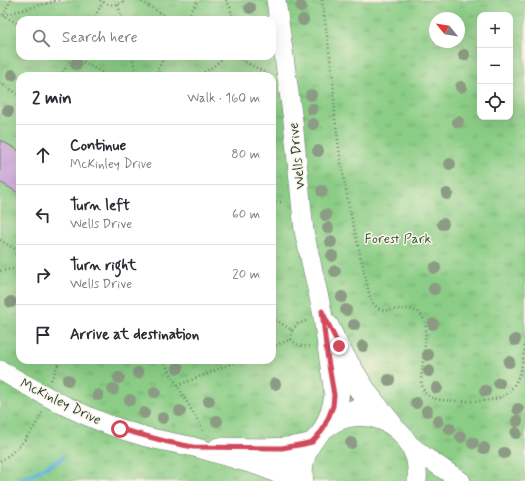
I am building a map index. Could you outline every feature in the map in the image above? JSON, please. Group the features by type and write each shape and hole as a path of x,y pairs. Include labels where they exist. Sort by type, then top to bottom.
{"street":[{"name":"Wells Drive","path":"276,0 293,121 304,231 315,316 327,354 334,395 331,411 305,457 302,474 304,481"},
{"name":"Wells Drive","path":"315,316 339,346 368,394 406,439"},
{"name":"McKinley Drive","path":"0,370 46,396 96,420 144,436 193,447 254,464 278,473 291,481"},
{"name":"McKinley Drive","path":"193,447 282,448 299,445 317,436 330,425 340,420 348,417 361,416 382,420 406,439"},
{"path":"406,439 415,456 417,481"},
{"path":"406,439 424,456 461,481"}],"path":[{"path":"1,15 11,0"},
{"path":"1,15 59,0"},
{"path":"100,0 108,4 118,5 126,0"},
{"path":"138,0 165,16"},
{"path":"188,16 198,0"},
{"path":"226,0 230,7 232,16"},
{"path":"322,0 333,78 335,118 341,163 349,207 370,297 372,303 382,310 412,310 419,313 424,318 426,334 421,380 424,392 428,396 440,400 482,401 492,400 505,395 515,384 522,366 525,346"},
{"path":"95,16 103,2"},
{"path":"118,5 121,16"},
{"path":"1,15 16,23"},
{"path":"63,72 71,60"},
{"path":"80,60 101,72"},
{"path":"133,60 136,72"},
{"path":"157,71 163,60"},
{"path":"206,72 221,60"},
{"path":"242,60 263,72"},
{"path":"0,83 16,93"},
{"path":"276,202 284,202"},
{"path":"0,240 16,250"},
{"path":"0,271 16,268"},
{"path":"314,346 300,346 296,344 291,339 291,333 298,324 315,316"},
{"path":"276,320 292,330"},
{"path":"276,345 291,339"},
{"path":"49,382 58,364"},
{"path":"164,364 204,432"},
{"path":"177,386 230,364"},
{"path":"0,461 16,450 41,416"}],"green space":[{"name":"Forest Park","path":"0,0 525,0 525,481 0,481"}],"building":[{"path":"0,140 16,149 16,192 0,182"}],"waterway":[{"path":"15,481 33,474 63,458"}],"route":[{"path":"120,429 193,447 282,448 312,442 322,431 333,406 334,395 322,311 339,346"}]}
